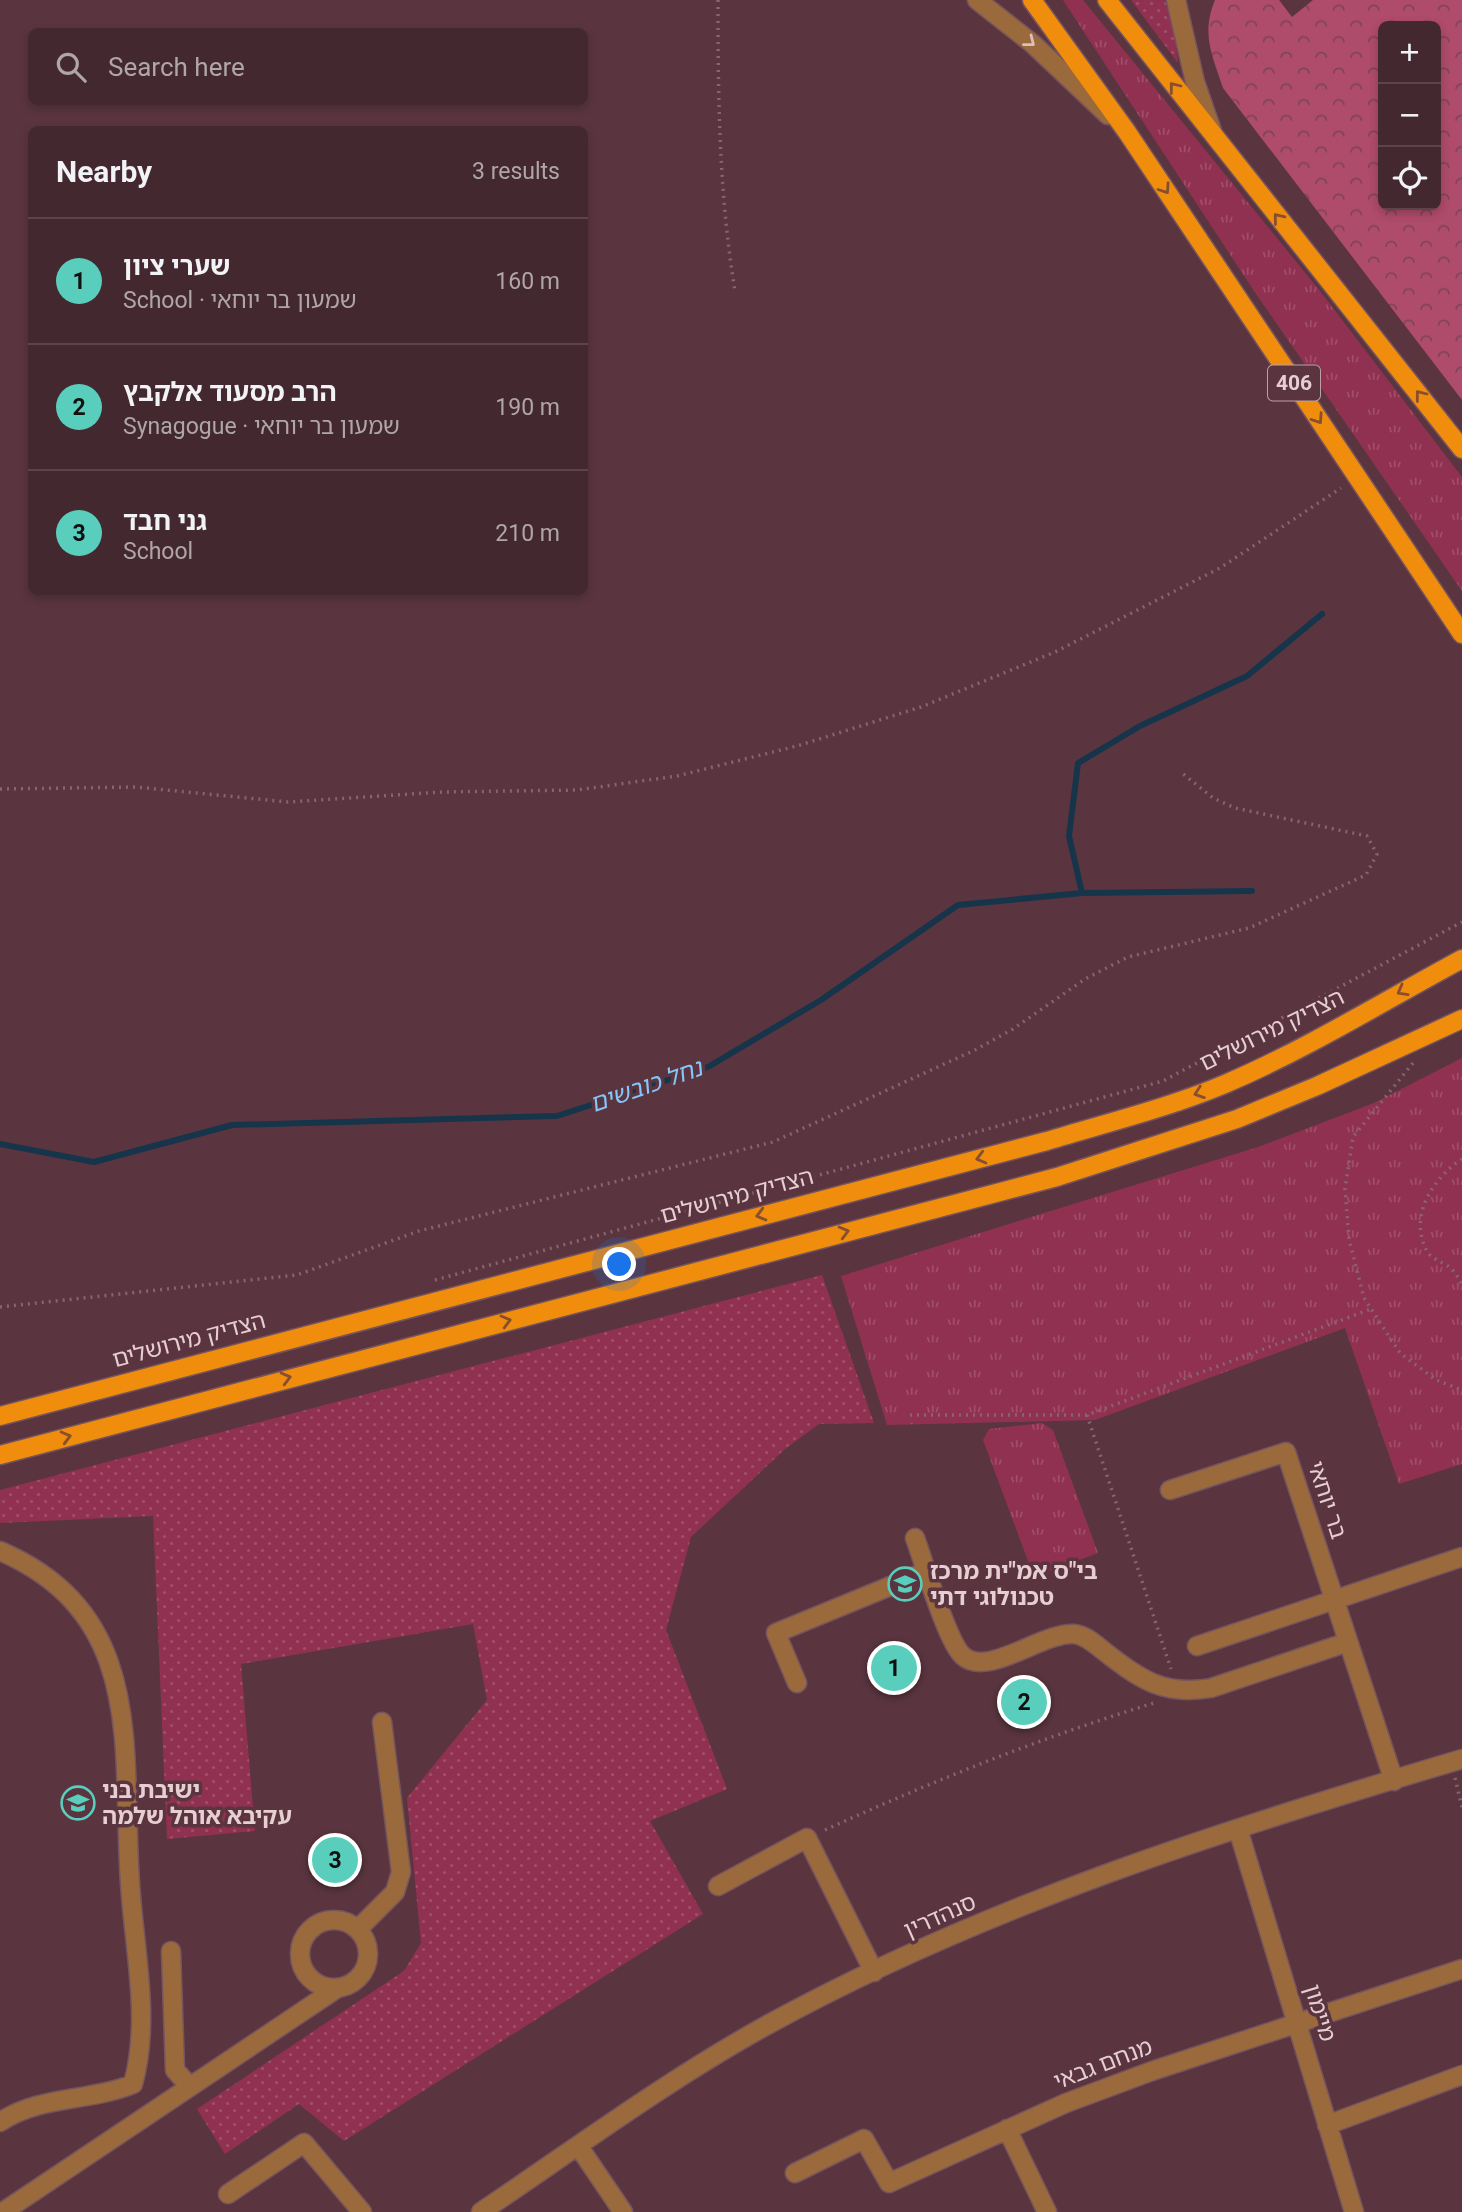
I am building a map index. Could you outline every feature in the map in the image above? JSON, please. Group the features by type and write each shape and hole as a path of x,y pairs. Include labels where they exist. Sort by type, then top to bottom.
{"main road":[{"name":"406","path":"1032,0 1127,132 1462,634"},
{"path":"1107,0 1462,449"},
{"name":"הצדיק מירושלים","path":"0,1416 1047,1141 1146,1112 1224,1084 1283,1057 1462,959"},
{"path":"0,1455 1057,1177 1157,1147 1317,1086 1462,1019"}],"street":[{"path":"976,0 1033,44 1127,132"},
{"path":"1176,0 1195,82 1216,141"},
{"name":"בר יוחאי","path":"1170,1490 1286,1452 1394,1781"},
{"path":"915,1538 954,1645 968,1660 986,1663 1055,1635 1077,1634 1132,1673 1178,1692 1211,1688 1348,1642"},
{"path":"0,1551 50,1579 81,1610 106,1653 120,1700 127,1742 130,1881 141,2050 133,2084 114,2091 67,2098 18,2110 0,2122"},
{"path":"1197,1646 1462,1557"},
{"path":"797,1683 776,1633 927,1571"},
{"path":"358,1929 394,1892 401,1872 382,1722"},
{"name":"סנהדרין","path":"481,2212 647,2099 770,2024 874,1972 1019,1908 1121,1868 1457,1761"},
{"name":"מיימון","path":"1238,1829 1354,2212"},
{"path":"718,1886 807,1838 874,1972"},
{"path":"3,2212 336,1989 357,1980 365,1971 369,1949 358,1929 337,1920 315,1925 301,1942 299,1954 306,1975 314,1983 336,1989"},
{"path":"170,1951 175,2070 190,2087"},
{"name":"מנחם גבאי","path":"795,2173 864,2139 889,2183 1007,2129 1152,2071 1462,1969"},
{"path":"1327,2125 1462,2075"},
{"path":"1007,2129 1047,2212"},
{"path":"228,2194 304,2143 362,2212"},
{"path":"579,2147 623,2212"}],"path":[{"path":"718,0 718,145 725,233 735,291"},
{"path":"0,789 136,787 288,802 442,792 577,790 677,776 797,746 921,707 1055,652 1220,568 1357,478"},
{"path":"0,1307 297,1275 419,1231 773,1142 975,1050 1013,1029 1085,979 1128,957 1249,928 1366,875 1377,854 1367,836 1235,808 1213,798 1182,773"},
{"path":"422,1283 1163,1081 1462,922"},
{"path":"1415,1061 1353,1137 1345,1189 1349,1239 1364,1298 1400,1353 1436,1380 1462,1390"},
{"path":"1462,1159 1443,1172 1422,1206 1422,1237 1428,1254 1452,1268 1462,1284"},
{"path":"910,1415 1087,1415 1371,1309"},
{"path":"1087,1415 1178,1692"},
{"path":"807,1838 934,1781 1068,1729 1155,1703"},
{"path":"1457,1761 1462,1807"}],"green space":[{"path":"1063,0 1083,0 1320,291 1462,477 1462,591 1254,291"},
{"path":"1131,0 1165,0 1175,35 1178,63"},
{"path":"1215,0 1279,0 1292,17 1313,0 1462,0 1462,400 1223,88 1210,44 1209,23"},
{"path":"1462,1058 1462,1464 1399,1484 1345,1328 1095,1420 887,1425 841,1276 1258,1147 1374,1103"},
{"path":"822,1275 874,1423 819,1424 785,1449 691,1537 666,1630 727,1789 650,1821 703,1914 344,2141 299,2104 225,2154 197,2109 404,1971 421,1943 407,1798 487,1700 473,1624 241,1664 255,1831 167,1839 153,1516 0,1523 0,1490"},
{"path":"1042,1423 1053,1430 1098,1553 1034,1577 983,1440 989,1429"}],"waterway":[{"path":"1082,893 1069,836 1078,763 1140,726 1247,676 1322,614"},
{"name":"נחל כובשים","path":"0,1144 94,1162 232,1125 557,1116 708,1067 821,1000 958,905 1082,893 1252,891"}],"place":[{"name":"בי\"ס אמ\"ית מרכז טכנולוגי דתי","path":"905,1584"},
{"name":"שערי ציון","path":"894,1668"},
{"name":"הרב מסעוד אלקבץ","path":"1024,1702"},
{"name":"ישיבת בני עקיבא אוהל שלמה","path":"78,1803"},
{"name":"גני חבד","path":"335,1860"}]}
